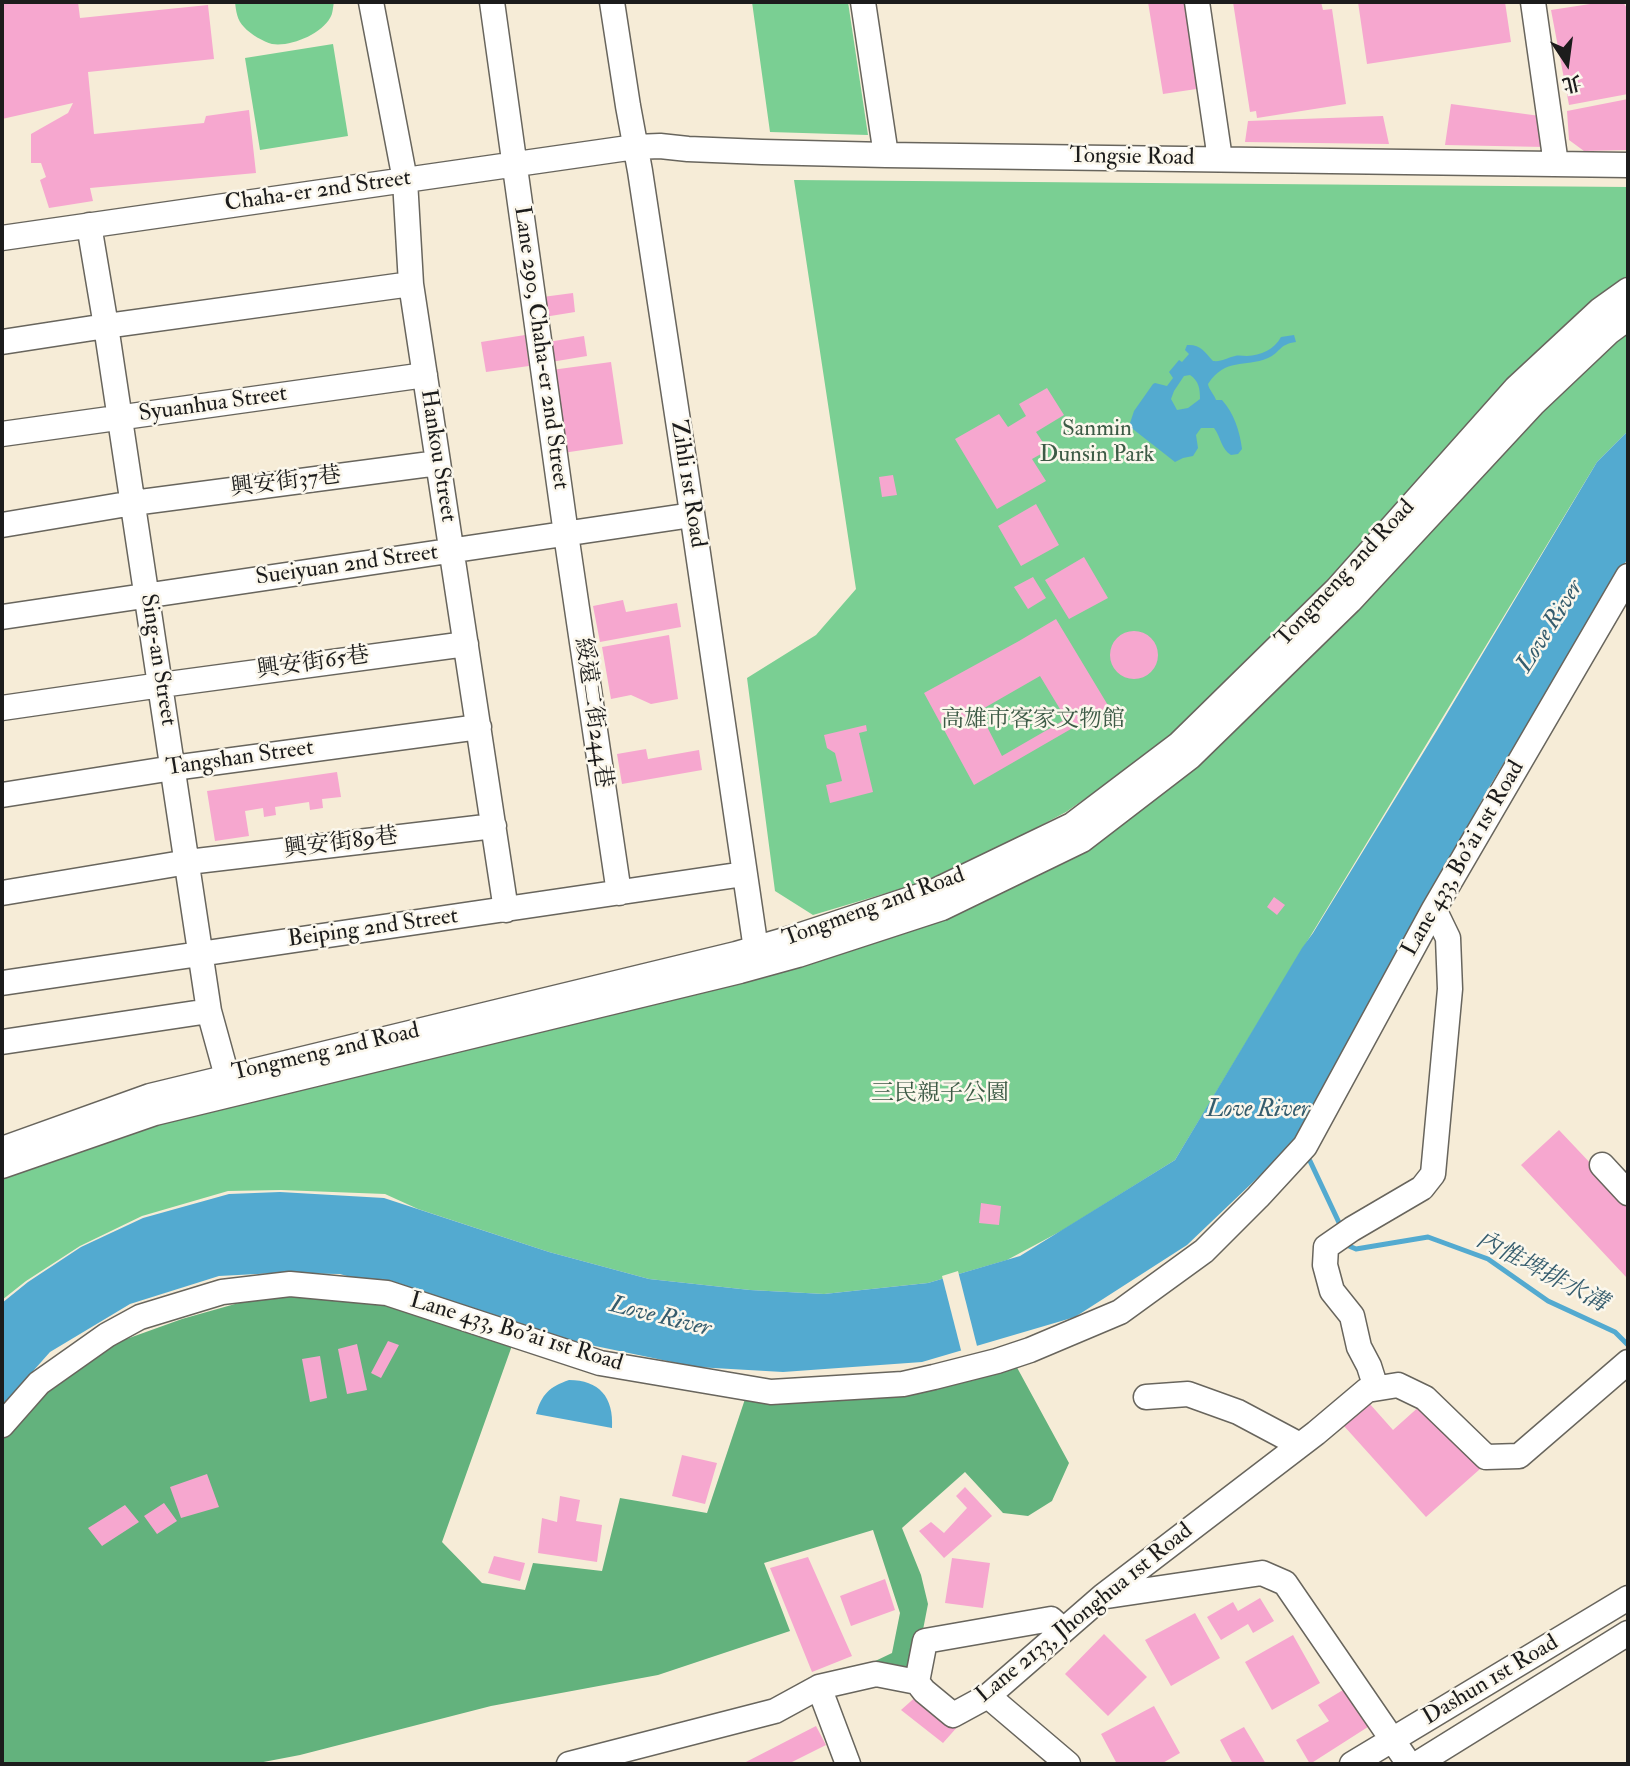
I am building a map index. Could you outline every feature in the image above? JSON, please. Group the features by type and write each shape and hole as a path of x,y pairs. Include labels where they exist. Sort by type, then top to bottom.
{"street":[{"name":"Hankou Street","path":"371,2 405,180 411,284 506,910"},
{"name":"Lane 290, Chaha-er 2nd Street","path":"492,2 566,534"},
{"name":"Zihli 1st Road","path":"612,2 640,171 757,958"},
{"path":"863,2 886,155"},
{"path":"1197,2 1220,159"},
{"path":"1533,2 1556,164"},
{"name":"Chaha-er 2nd Street","path":"2,238 635,147"},
{"name":"Tongsie Road","path":"635,147 886,155 1628,165"},
{"name":"Sing-an Street","path":"89,225 209,1011 230,1085"},
{"path":"2,342 411,284"},
{"name":"Tongmeng 2nd Road","path":"1077,832 1179,744 1337,589 1516,388 1600,310 1628,290"},
{"name":"Tongmeng 2nd Road","path":"2,1149 150,1097 230,1085 757,958 935,891 1077,832 1190,757 1350,601 1532,404 1609,331 1628,318"},
{"name":"Syuanhua Street","path":"2,434 425,375"},
{"name":"興安街37巷","path":"2,525 133,503 439,463"},
{"name":"Sueiyuan 2nd Street","path":"2,617 692,515"},
{"name":"綏遠二街244巷","path":"566,534 619,893"},
{"name":"Lane 433, Bo'ai 1st Road","path":"2,1426 39,1383 107,1335 140,1317 222,1292 290,1284 387,1293 600,1363 771,1392 903,1384 1019,1354 1120,1312 1204,1251 1300,1151 1434,909 1628,576"},
{"name":"興安街65巷","path":"2,708 466,644"},
{"name":"Tangshan Street","path":"2,795 173,768 479,727"},
{"name":"興安街89巷","path":"2,893 188,862 494,826"},
{"name":"Beiping 2nd Street","path":"2,983 744,874"},
{"path":"1434,909 1448,938 1450,989 1433,1174 1422,1188 1326,1247 1325,1265 1332,1291 1352,1316 1359,1347 1376,1388 1398,1385 1425,1398 1486,1457 1519,1456 1628,1362"},
{"path":"2,1042 209,1011"},
{"name":"Tongmeng 2nd Road","path":"2,1166 230,1085"},
{"path":"1602,1165 1628,1193"},
{"name":"Lane 2133, Jhonghua 1st Road","path":"917,1682 953,1716 988,1696 1103,1596 1300,1445 1367,1390 1376,1388"},
{"path":"1146,1397 1188,1394 1238,1412 1300,1445"},
{"path":"1103,1596 1262,1573 1285,1583 1409,1764"},
{"name":"Dashun 1st Road","path":"1352,1764 1628,1598"},
{"path":"569,1764 630,1758 775,1711 819,1687 876,1674 917,1682 925,1640 1051,1619 1063,1630"},
{"name":"Dashun 1st Road","path":"1418,1764 1628,1633"},
{"path":"819,1687 848,1764"},
{"path":"988,1696 1068,1764"}],"green space":[{"path":"235,2 334,2 326,24 313,34 288,43 272,44 247,30 238,18"},
{"path":"752,2 848,2 868,135 770,132"},
{"path":"333,44 348,136 260,150 245,58"},
{"name":"Sanmin Dunsin Park","path":"794,180 1628,187 1628,276 1621,280 1421,483 1262,648 1164,743 1066,812 1002,846 927,881 813,915 775,891 747,678 816,635 856,589"},
{"name":"三民親子公園","path":"1628,319 1628,431 1597,462 1175,1160 1063,1230 1007,1260 928,1283 824,1294 750,1290 649,1279 549,1252 418,1209 385,1194 228,1191 142,1216 80,1246 2,1300 2,1166 1082,840"},
{"path":"288,1289 390,1301 514,1340 442,1542 482,1583 525,1590 533,1563 602,1571 620,1498 707,1513 746,1396 1014,1362 1069,1463 1052,1501 1028,1516 1003,1513 965,1472 902,1528 921,1575 928,1604 914,1676 869,1664 892,1653 900,1613 873,1530 764,1563 790,1631 658,1675 491,1706 300,1755 253,1764 2,1764 2,1438 48,1384 107,1346 182,1319"}],"water":[{"path":"1294,335 1296,342 1286,345 1268,358 1222,370 1208,384 1216,400 1222,400 1233,417 1242,449 1238,454 1231,455 1228,452 1214,428 1201,428 1196,435 1198,448 1193,456 1175,462 1129,426 1134,411 1153,384 1167,386 1173,378 1169,372 1179,360 1182,362 1189,354 1185,350 1187,345 1199,347 1213,361 1219,361 1262,353 1275,345 1281,337","holes":["1190,375 1198,386 1200,399 1188,408 1177,410 1171,399 1184,376"]},
{"name":"Love River","path":"1628,431 1628,558 1488,789 1293,1144 1187,1245 1075,1317 922,1362 783,1372 696,1367 576,1342 340,1274 219,1276 130,1304 50,1352 2,1406 2,1303 81,1247 143,1218 229,1194 280,1192 384,1198 549,1252 649,1279 750,1290 824,1294 928,1283 1020,1256 1175,1160 1597,462"},
{"path":"569,1380 589,1383 602,1392 610,1407 612,1428 536,1414 547,1392"}],"pier":[{"path":"958,1271 978,1350 962,1354 942,1276"}],"building":[{"path":"2,2 78,2 80,18 208,5 214,59 88,72 94,134 204,123 206,116 249,110 256,173 90,188 93,201 49,208 40,180 46,177 41,163 31,163 31,134 68,113 73,103 2,119"},
{"path":"1148,2 1188,2 1203,88 1163,94"},
{"path":"1233,2 1321,2 1323,10 1332,9 1346,104 1257,118 1256,111 1250,112"},
{"path":"1358,2 1505,2 1511,42 1367,64"},
{"path":"1603,2 1623,2 1628,10 1628,94 1569,105 1551,10"},
{"path":"1628,99 1628,150 1584,151 1569,140 1567,111"},
{"path":"1451,104 1540,116 1545,147 1445,145"},
{"path":"1383,116 1389,144 1245,142 1248,121"},
{"path":"573,293 575,312 538,318 535,298"},
{"path":"525,335 529,366 486,372 481,342"},
{"path":"584,336 587,356 545,363 542,343"},
{"path":"611,362 623,444 556,454 544,371"},
{"path":"1047,388 1064,415 1036,432 1048,450 1032,459 1046,481 997,509 955,439 999,414 1008,427 1026,416 1019,404"},
{"path":"893,475 897,495 882,497 879,477"},
{"path":"1036,504 1059,545 1021,566 998,526"},
{"path":"1084,557 1108,598 1069,619 1045,580"},
{"path":"1033,577 1046,598 1028,609 1014,587"},
{"path":"623,600 626,612 677,603 681,627 600,642 593,606"},
{"name":"高雄市客家文物館","path":"1056,619 1109,707 974,785 924,693","holes":["1040,676 1066,719 1002,756 979,711"]},
{"path":"1134,631 1151,638 1158,655 1151,672 1134,679 1117,672 1110,655 1117,638"},
{"path":"669,635 678,699 651,704 631,695 611,699 602,647"},
{"path":"866,725 867,731 859,733 873,792 830,803 826,785 842,781 835,753 827,748 824,735"},
{"path":"646,749 648,759 699,750 702,770 622,784 617,754"},
{"path":"337,772 341,797 322,799 323,808 310,810 309,802 275,807 276,815 264,817 263,808 245,811 249,836 215,841 207,791"},
{"path":"1274,897 1285,905 1277,915 1267,907"},
{"path":"1559,1130 1628,1203 1627,1278 1521,1165"},
{"path":"981,1203 1001,1206 999,1225 979,1223"},
{"path":"388,1341 399,1345 381,1378 371,1373"},
{"path":"357,1344 367,1390 347,1394 338,1349"},
{"path":"320,1356 327,1398 310,1402 302,1359"},
{"path":"1369,1403 1393,1430 1422,1404 1480,1469 1426,1517 1344,1426"},
{"path":"682,1455 717,1463 705,1504 672,1496"},
{"path":"207,1474 219,1507 181,1518 170,1487"},
{"path":"965,1487 992,1516 944,1558 919,1531 931,1522 944,1533 967,1508 956,1496"},
{"path":"560,1496 580,1500 576,1521 602,1525 597,1562 538,1553 542,1518 557,1522"},
{"path":"164,1503 177,1521 157,1534 144,1516"},
{"path":"125,1505 139,1522 102,1546 88,1528"},
{"path":"494,1556 525,1563 520,1581 488,1573"},
{"path":"808,1557 852,1656 812,1672 770,1568"},
{"path":"952,1558 990,1563 983,1608 945,1603"},
{"path":"885,1579 895,1610 851,1626 840,1596"},
{"path":"1260,1598 1274,1621 1253,1633 1248,1624 1221,1640 1207,1617 1233,1602 1238,1611"},
{"path":"1195,1613 1220,1658 1171,1686 1145,1640"},
{"path":"1104,1634 1147,1677 1108,1716 1065,1674"},
{"path":"1293,1635 1320,1683 1272,1710 1245,1662"},
{"path":"1353,1684 1371,1725 1310,1764 1296,1740 1329,1721 1318,1705"},
{"path":"919,1694 959,1725 943,1743 901,1710"},
{"path":"1154,1706 1180,1753 1161,1764 1117,1764 1101,1734"},
{"path":"816,1726 826,1745 788,1764 742,1764"},
{"path":"1244,1727 1266,1764 1233,1764 1220,1740"}],"waterway":[{"name":"內惟埤排水溝","path":"1306,1157 1342,1229"},
{"name":"內惟埤排水溝","path":"1347,1242 1356,1249 1428,1237 1488,1259 1548,1301 1615,1332 1628,1345"}]}
